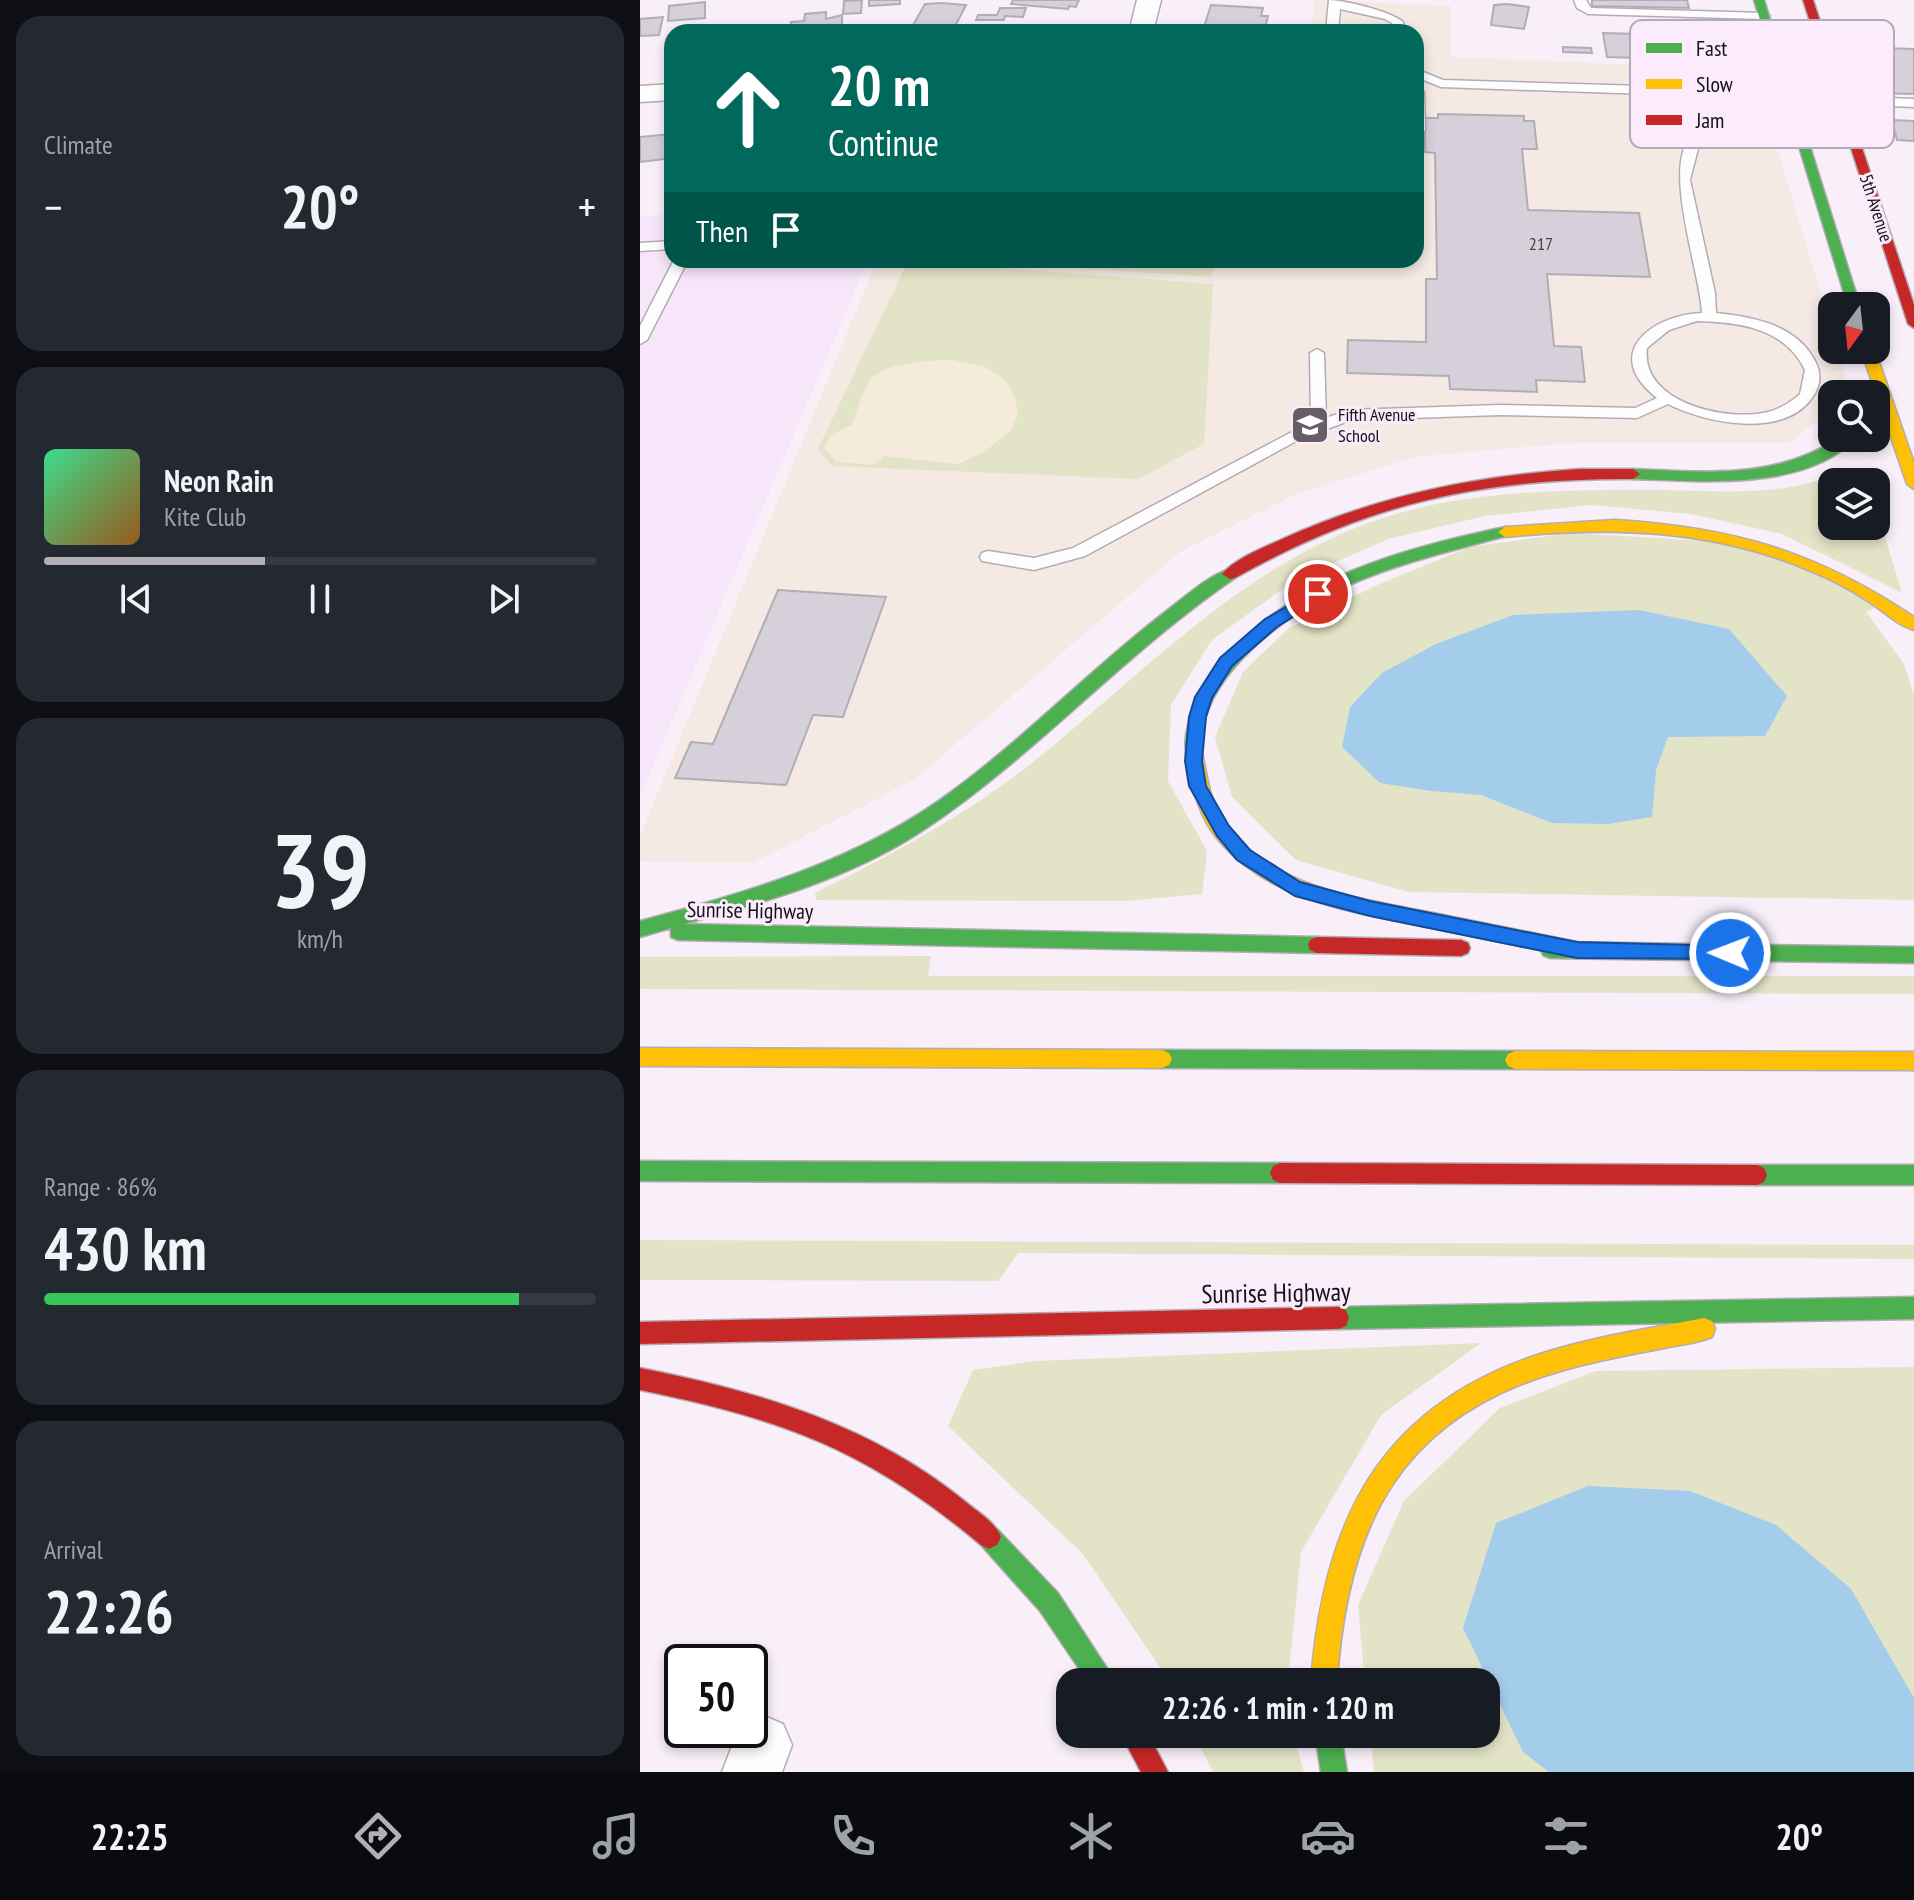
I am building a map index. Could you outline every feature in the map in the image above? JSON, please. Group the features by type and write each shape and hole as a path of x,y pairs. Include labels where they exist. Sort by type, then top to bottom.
{"main road":[{"name":"5th Avenue","path":"1808,0 1814,20"},
{"path":"1804,148 1850,292"},
{"name":"5th Avenue","path":"1856,148 1913,321"},
{"path":"1890,424 1914,484"},
{"path":"640,930 799,884 881,848 920,823 994,767 1192,599 1262,555 1329,523 1413,496 1507,478 1582,473 1732,478 1787,472 1832,452"},
{"path":"1577,950 1329,899 1295,888 1244,855 1208,808 1198,786 1193,761 1194,737 1204,697 1226,662 1247,642 1301,603 1371,569 1411,555 1491,535 1577,526 1651,527 1763,545 1844,576 1870,591 1914,625"},
{"name":"Sunrise Highway","path":"640,930 1914,955"},
{"path":"640,1057 1914,1061"},
{"path":"640,1171 1914,1175"},
{"path":"1325,1668 1327,1626 1345,1548 1377,1483 1428,1425 1460,1401 1535,1369 1803,1308"},
{"name":"Sunrise Highway","path":"640,1333 1914,1308"},
{"path":"640,1379 709,1392 794,1416 866,1448 917,1479 1008,1555 1042,1593 1093,1668"},
{"path":"1142,1748 1155,1772"},
{"path":"1330,1748 1334,1772"}],"street":[{"path":"1143,24 1149,0"},
{"path":"640,94 664,92"}],"lane":[{"path":"1580,0 1581,6 1588,11 1762,8"},
{"path":"1333,24 1334,2 1389,17 1397,24"},
{"path":"1424,76 1441,83 1630,89"},
{"path":"1424,92 1630,99"},
{"path":"1894,102 1914,103"},
{"path":"1692,148 1684,180 1708,293 1709,317"},
{"path":"640,247 664,246"},
{"path":"640,340 677,268"},
{"path":"1709,317 1742,320 1794,343 1807,357 1813,374 1812,386 1805,398 1787,410 1756,418 1711,416 1666,399 1647,383 1637,360 1639,348 1651,333 1671,322 1709,317"},
{"path":"1317,353 1319,425"},
{"path":"988,557 1018,565 1047,564 1079,552 1319,425 1349,415 1500,410 1637,413 1666,399"}],"shaded area":[{"name":"Fifth Avenue School","path":"1314,0 1451,6 1451,57 1630,65 1630,148 1777,148 1820,292 1818,364 1842,364 1847,380 1818,380 1818,419 1790,443 1571,443 1415,457 1299,493 1180,552 914,780 752,863 640,861 640,836 874,268 1424,268 1424,24 1312,24"},
{"path":"664,214 664,268 865,268 640,796 640,216"}],"green space":[{"path":"905,268 1001,268 1213,284 1204,444 1138,479 832,466 818,449"},
{"path":"1079,268 1214,268 1211,277"},
{"path":"1818,480 1818,540 1886,540 1902,593 1782,534 1691,514 1591,505 1485,516 1388,539 1295,580 1212,640 1171,705 1168,781 1207,851 1202,894 1126,901 816,900 815,893 927,834 1007,782 1185,634 1265,575 1353,529 1426,506 1501,495 1576,491 1756,491"},
{"path":"1571,533 1707,541 1797,561 1877,607 1866,612 1904,664 1914,696 1914,900 1409,892 1296,860 1232,797 1215,737 1243,672 1289,628 1377,585 1470,547"},
{"path":"931,956 928,976 1914,976 1914,994 640,989 640,957"},
{"path":"640,1240 1914,1245 1914,1259 1018,1253 998,1281 640,1280"},
{"path":"1481,1343 1381,1415 1301,1552 1289,1668 1160,1668 1083,1554 948,1426 973,1370 1036,1361"},
{"path":"1914,1367 1914,1772 1374,1772 1371,1748 1500,1748 1500,1668 1364,1668 1358,1605 1404,1501 1500,1408 1596,1371"},
{"path":"1201,1748 1297,1748 1304,1772 1213,1772"}],"sand":[{"path":"953,360 985,367 1004,379 1014,394 1018,413 1012,430 984,452 958,464 884,456 874,465 836,462 824,448 832,434 852,425 861,398 874,376 895,366"}],"water":[{"path":"1639,610 1729,629 1787,696 1765,736 1668,737 1656,770 1652,817 1608,824 1552,823 1481,795 1380,783 1342,747 1350,707 1382,673 1436,644 1513,615"},
{"path":"1588,1486 1690,1491 1776,1525 1851,1589 1914,1698 1914,1772 1549,1772 1523,1752 1500,1704 1500,1668 1482,1668 1463,1628 1496,1523"}],"building":[{"path":"862,0 861,13 843,14 844,1"},
{"path":"869,0 900,0 900,4 869,6"},
{"path":"1013,0 1079,0 1076,7 1069,6 1068,9 1011,4"},
{"path":"1592,0 1687,0 1689,8 1592,6"},
{"path":"705,2 705,18 668,21 669,6"},
{"path":"925,4 966,5 956,24 914,24"},
{"path":"1211,5 1263,8 1261,16 1268,16 1266,24 1205,24"},
{"path":"1494,5 1529,7 1524,29 1491,25"},
{"path":"1000,8 1026,8 1023,17 976,20 978,15 997,15"},
{"path":"826,12 826,19 842,15 842,24 791,24 804,21 805,14"},
{"path":"663,17 659,35 640,36 640,19"},
{"path":"1603,33 1630,34 1630,58 1607,57"},
{"path":"1563,47 1591,48 1592,53 1563,52"},
{"path":"1894,48 1914,49 1914,94 1894,93"},
{"path":"1438,114 1524,116 1524,121 1534,121 1537,149 1522,149 1528,210 1639,213 1650,277 1547,274 1554,346 1581,347 1585,382 1536,380 1537,392 1450,389 1449,376 1347,373 1348,340 1426,342 1426,279 1437,279 1435,153 1425,152 1425,118 1438,118"},
{"path":"1894,120 1914,121 1914,141 1897,140"},
{"path":"664,135 664,159 640,162 640,137"},
{"path":"778,590 886,597 843,717 813,715 786,785 675,778 691,742 713,744"}],"traffic: fast":[{"path":"1759,0 1765,20"},
{"path":"1805,148 1850,292"},
{"path":"1633,474 1746,476 1798,465 1827,452"},
{"path":"1194,753 1199,716 1209,689 1246,644 1276,619 1311,597 1388,563 1505,532"},
{"path":"640,929 748,899 818,875 886,844 918,825 998,765 1149,633 1230,574"},
{"path":"678,932 1317,945"},
{"path":"1550,950 1914,955"},
{"path":"1162,1059 1515,1060"},
{"path":"640,1171 1280,1173"},
{"path":"1757,1175 1914,1175"},
{"path":"1338,1318 1914,1308"},
{"path":"989,1537 1049,1602 1094,1668"},
{"path":"1330,1748 1334,1772"}],"traffic: slow":[{"path":"1873,364 1914,484"},
{"path":"1505,532 1560,526 1614,525 1667,528 1720,536 1771,550 1820,569 1868,594 1914,625"},
{"path":"1194,753 1203,796 1214,820 1240,851 1274,875 1329,899 1577,950"},
{"path":"640,1057 1162,1059"},
{"path":"1515,1060 1914,1061"},
{"path":"1325,1668 1335,1593 1347,1551 1363,1510 1385,1473 1413,1440 1446,1411 1486,1387 1538,1366 1593,1351 1704,1329"}],"traffic: jam":[{"path":"1808,0 1815,20"},
{"path":"1856,148 1914,324"},
{"path":"1230,574 1324,526 1424,494 1528,477 1633,474"},
{"path":"1317,945 1461,948"},
{"path":"1280,1173 1757,1175"},
{"path":"640,1333 1338,1318"},
{"path":"640,1379 739,1401 827,1431 909,1475 989,1537"},
{"path":"1142,1748 1155,1772"}],"place":[{"name":"Fifth Avenue School","path":"1310,425"}],"route":[{"path":"1318,594 1271,623 1226,662 1204,697 1197,717 1193,761 1198,786 1223,831 1244,855 1295,888 1370,909 1577,950 1730,953"}]}
